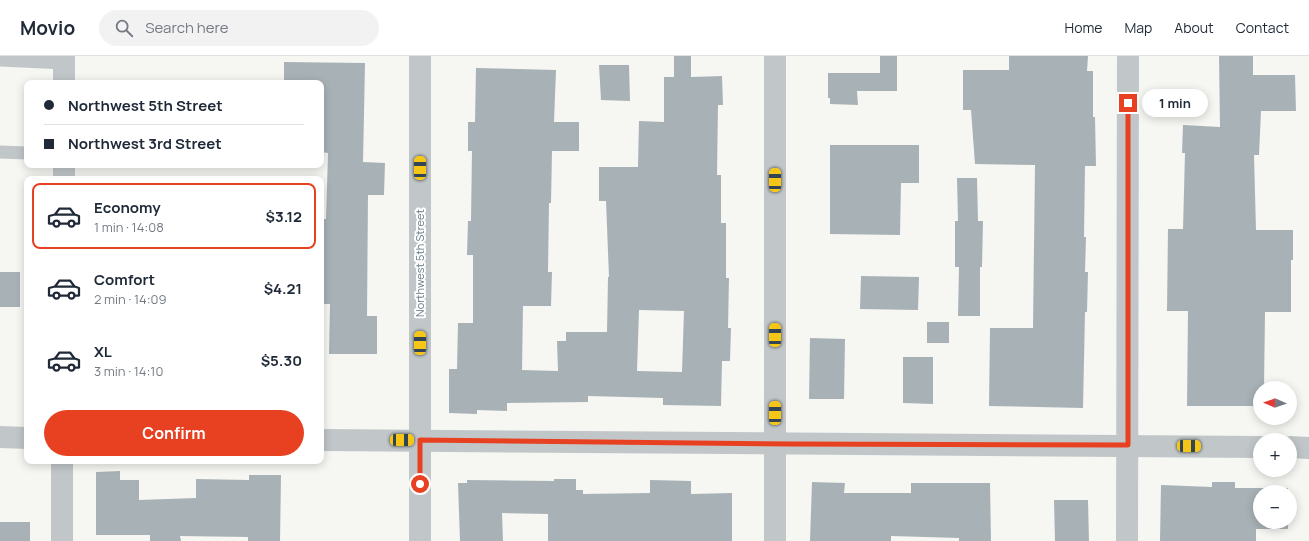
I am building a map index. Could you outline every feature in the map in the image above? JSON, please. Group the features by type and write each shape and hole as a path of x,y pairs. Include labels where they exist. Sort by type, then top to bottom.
{"street":[{"name":"Northwest 5th Street","path":"420,56 420,541"},
{"path":"775,56 775,541"},
{"path":"1127,541 1128,56"},
{"path":"0,437 24,438"},
{"path":"324,440 1253,447"},
{"path":"1297,447 1309,448"},
{"path":"62,464 62,541"}],"lane":[{"path":"0,60 64,67"},
{"path":"0,152 24,153"}],"building":[{"path":"674,56 691,56 691,77 722,76 723,105 718,105 717,175 721,175 721,223 726,223 726,278 729,278 728,328 731,328 730,361 722,361 721,406 663,405 663,398 588,396 588,402 507,403 507,411 477,410 477,414 449,413 449,369 457,369 458,323 473,323 473,255 467,255 468,221 471,221 472,151 468,151 468,122 475,122 476,68 556,70 554,122 579,122 579,151 552,151 551,203 549,203 548,272 552,272 551,306 523,306 522,370 558,371 557,341 566,341 566,332 607,332 609,277 606,201 599,201 599,167 638,167 639,121 664,122 664,77 674,77","holes":["639,310 684,311 682,372 637,371"]},
{"path":"880,56 897,56 897,91 857,91 858,105 830,104 830,98 828,98 828,73 880,73"},
{"path":"1009,56 1088,56 1087,71 1093,71 1093,117 1095,117 1096,166 1085,166 1084,237 1086,237 1085,272 1088,272 1087,312 1085,312 1083,408 989,406 990,328 1033,328 1035,165 975,164 971,110 963,110 963,70 1009,70"},
{"path":"1219,56 1253,56 1253,75 1295,75 1296,111 1261,111 1259,155 1254,155 1256,230 1293,230 1293,260 1291,260 1291,312 1265,312 1264,381 1253,381 1253,406 1187,406 1188,311 1167,311 1168,229 1183,229 1185,153 1182,153 1183,125 1220,127"},
{"path":"284,62 365,63 363,162 385,163 384,195 368,195 367,316 377,316 377,354 329,354 330,304 324,304 324,219 326,219 328,153 324,152 324,80 284,80"},
{"path":"599,65 629,65 630,101 601,100"},
{"path":"830,145 919,145 919,183 901,183 900,235 830,234"},
{"path":"957,178 977,178 978,221 983,221 982,267 980,267 980,316 958,316 959,267 955,267 955,221 958,221"},
{"path":"0,272 20,272 20,307 0,307"},
{"path":"861,276 919,277 918,310 860,309"},
{"path":"927,322 949,322 949,343 927,343"},
{"path":"810,338 845,339 844,399 809,399"},
{"path":"903,357 933,357 933,404 903,403"},
{"path":"120,471 120,480 139,480 139,500 196,498 196,479 249,480 249,475 281,475 280,541 248,541 248,537 180,536 181,541 150,541 150,535 96,535 96,472"},
{"path":"554,479 576,479 576,490 583,490 583,494 650,493 650,480 691,481 691,494 732,493 732,541 548,541 548,514 502,513 503,541 460,541 458,483 467,483 467,480 554,481"},
{"path":"812,482 845,483 844,493 911,493 911,483 990,483 991,541 959,541 959,538 891,536 891,541 810,541"},
{"path":"1212,482 1235,482 1235,488 1253,488 1253,529 1256,529 1256,541 1160,541 1161,485 1212,487"},
{"path":"1054,500 1088,500 1089,541 1055,541"},
{"path":"0,522 30,522 30,541 0,541"}],"route":[{"path":"420,484 420,440 792,444 1128,445 1128,103"}]}
